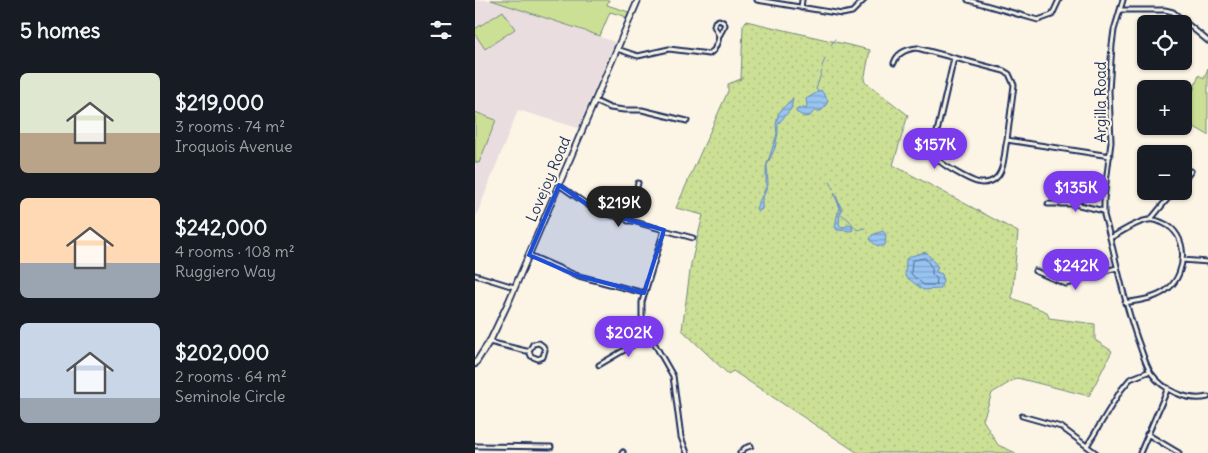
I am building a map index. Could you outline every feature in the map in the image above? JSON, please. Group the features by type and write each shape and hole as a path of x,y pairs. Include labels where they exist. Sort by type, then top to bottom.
{"main road":[{"name":"Lovejoy Road","path":"475,364 489,342 529,255 638,0"}],"street":[{"path":"757,0 843,14 853,12 864,0"},
{"path":"801,8 803,0"},
{"path":"968,0 1038,20 1052,15 1059,0"},
{"name":"Argilla Road","path":"1123,0 1114,30 1110,68 1111,136 1104,211 1125,303 1150,371 1167,388 1190,399 1208,397"},
{"path":"1120,10 1160,10 1173,12 1208,41"},
{"path":"617,49 638,56 669,49 706,54 713,52 716,48 719,36 725,26 720,20 714,26 719,36"},
{"path":"894,63 897,57 911,49 922,49 1001,70 1007,72 1011,77 1014,85 1007,140 1000,173 994,180 987,183 980,183 942,164 935,156 934,144 954,58"},
{"path":"595,101 610,108 642,110 687,121"},
{"path":"1007,140 1110,156"},
{"path":"628,221 639,182"},
{"path":"559,186 597,211 693,238"},
{"path":"1151,220 1167,200"},
{"path":"1048,204 1075,204 1104,211"},
{"path":"1110,238 1139,223 1151,220 1164,223 1175,230 1181,244 1183,260 1177,277 1168,289 1154,297 1125,303"},
{"path":"664,230 644,293 642,316 650,335 673,376 681,437 687,453"},
{"path":"529,255 575,275 644,293"},
{"path":"1183,260 1208,262"},
{"path":"1035,271 1044,273 1066,284 1117,268"},
{"path":"475,275 514,287"},
{"path":"599,365 650,335"},
{"path":"489,342 529,351"},
{"path":"537,343 542,344 545,350 544,355 538,359 533,357 529,351 531,345 537,343"},
{"path":"1087,446 1121,390 1130,379 1150,371"},
{"path":"1140,453 1167,388"},
{"path":"1022,416 1061,427 1096,453"},
{"path":"1147,434 1179,453"},
{"path":"475,446 551,447"},
{"path":"519,453 520,446"},
{"path":"740,453 745,448 751,446"}],"highlighted area":[{"path":"559,185 597,211 664,230 644,293 575,275 529,255"}],"shaded area":[{"path":"475,0 491,0 615,42 578,128 518,110 475,219"}],"green space":[{"path":"491,0 609,0 607,5 629,12 626,19 624,16 610,12 600,36"},
{"path":"503,11 515,29 485,49 475,34 475,29"},
{"path":"746,21 870,50 864,81 908,115 893,165 1018,232 1012,298 1047,312 1049,318 1095,324 1095,340 1112,351 1089,396 1017,378 992,393 983,420 998,445 1016,453 858,453 733,371 728,374 682,330 691,264 703,215 676,208 728,91 728,84 741,79 743,26"},
{"path":"1208,68 1208,135 1192,126 1192,94 1199,75 1204,79"},
{"path":"475,112 496,120 479,163 475,162"}],"water":[{"path":"821,90 828,100 821,111 814,111 810,116 805,117 796,112 796,110 802,107 806,109 806,99"},
{"path":"793,98 791,109 778,124 778,133 775,148 767,165 768,185 762,200 762,209 758,212 756,208 766,187 766,167 777,134 778,115"},
{"path":"835,193 842,210 839,224 842,227 848,224 852,225 853,230 851,231 837,230 835,227 840,208"},
{"path":"883,231 886,235 885,245 881,246 873,243 870,239 872,235"},
{"path":"926,252 938,267 936,272 942,274 943,281 940,289 923,290 905,276 906,259"}],"waterway":[{"path":"831,45 835,39"},
{"path":"822,66 825,59"},
{"path":"818,92 816,89 822,71"},
{"path":"830,181 833,189"},
{"path":"840,213 857,230 865,228"}]}
